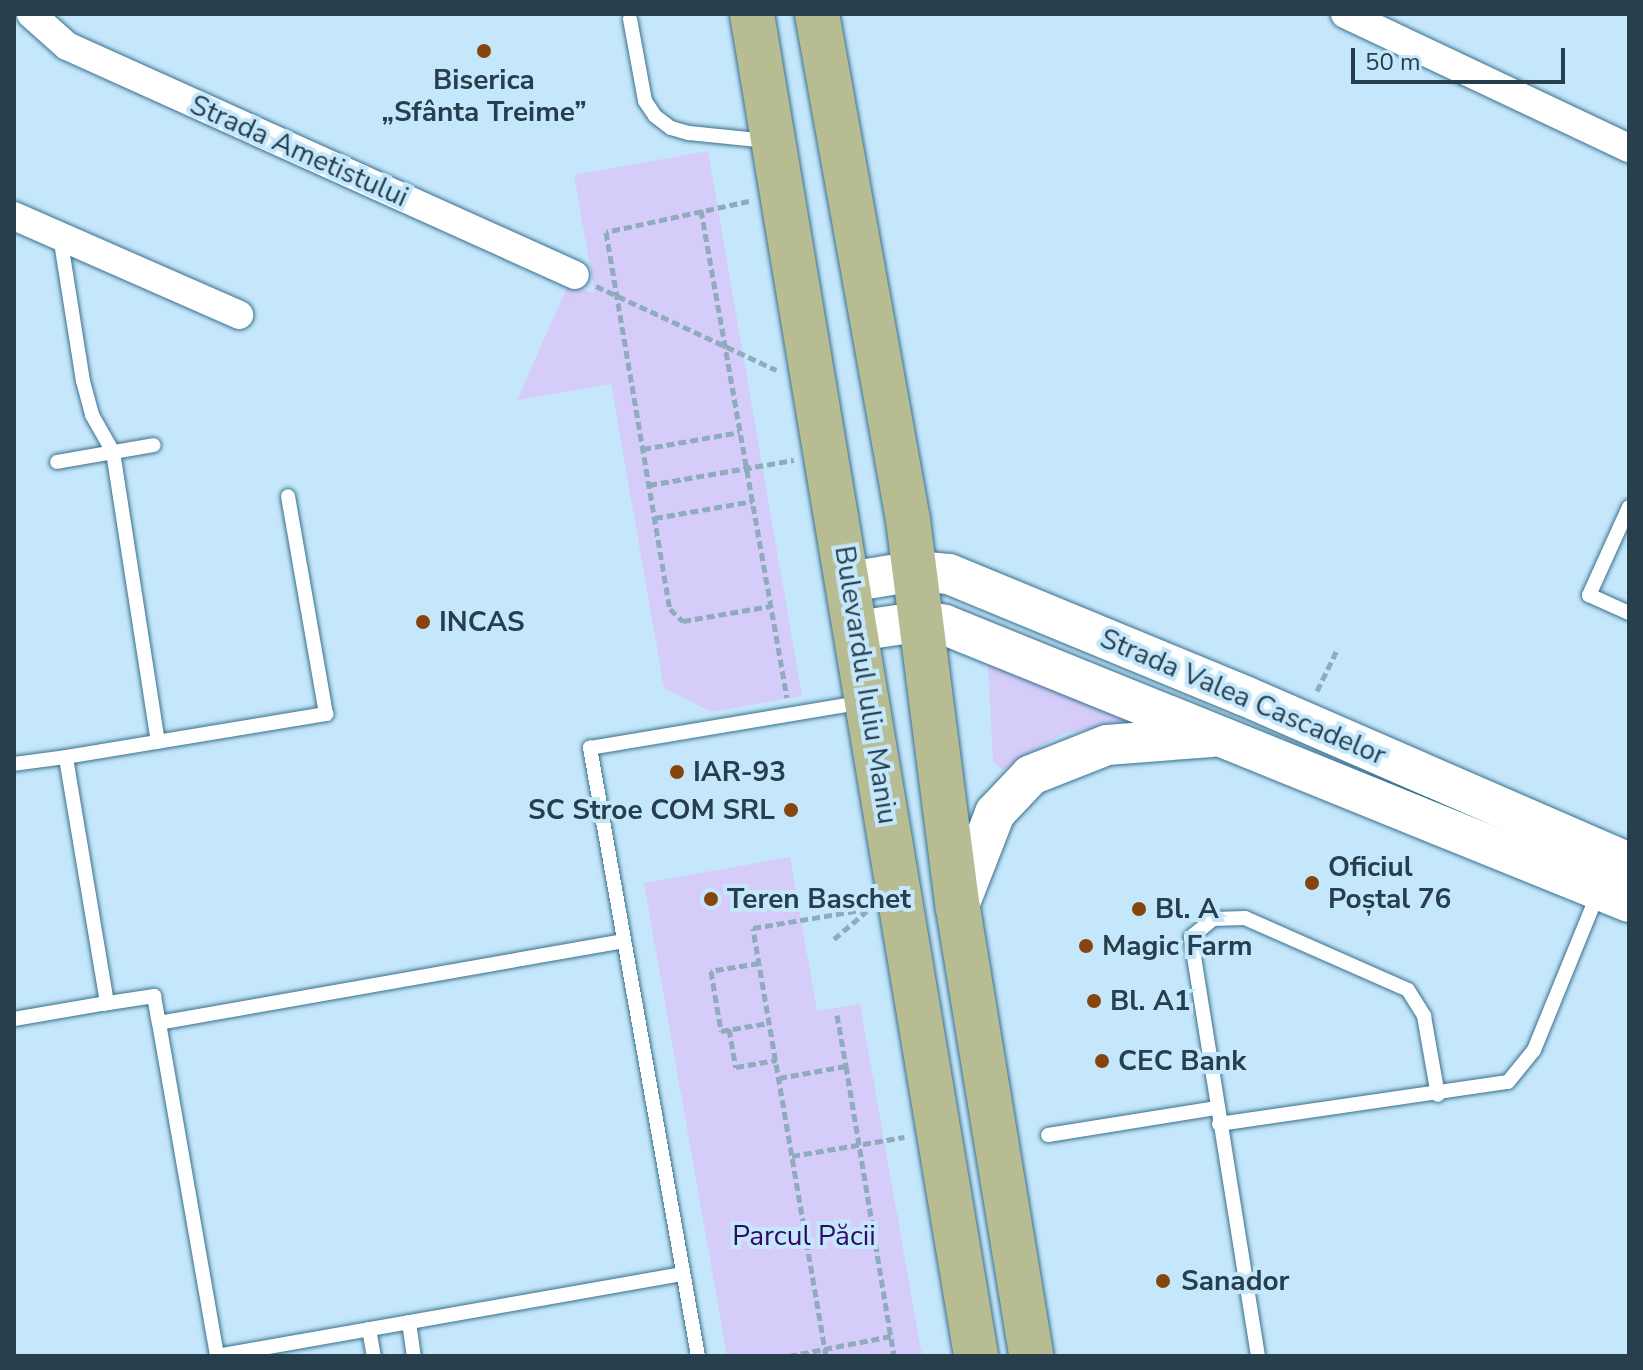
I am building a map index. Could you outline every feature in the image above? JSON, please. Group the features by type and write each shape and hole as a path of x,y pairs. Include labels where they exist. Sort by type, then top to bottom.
{"main road":[{"name":"Bulevardul Iuliu Maniu","path":"752,14 828,454 976,1356"},
{"path":"817,14 923,621 958,908 1031,1356"},
{"name":"Strada Valea Cascadelor","path":"849,582 915,571 970,583 1613,876"},
{"name":"Strada Valea Cascadelor","path":"857,631 923,621 945,625 1228,737 1613,876"},
{"path":"958,908 995,813 1031,775 1107,745 1228,737"}],"street":[{"name":"Strada Ametistului","path":"31,14 67,46 575,275"},
{"path":"1354,16 1629,148"},
{"path":"14,216 239,315"}],"lane":[{"path":"630,19 645,101 655,116 689,133 774,142"},
{"path":"60,236 83,381 99,431 113,452 158,742"},
{"path":"57,462 154,445"},
{"path":"14,764 326,714 288,496"},
{"path":"1629,507 1589,595 1629,613"},
{"path":"698,1356 590,748 868,702"},
{"path":"66,757 107,1003 102,1004"},
{"path":"1219,1124 1496,1087 1518,1075 1534,1050 1613,876"},
{"path":"1258,1356 1191,937 1199,926 1229,915 1408,990 1424,1016 1438,1095"},
{"path":"159,1023 624,941"},
{"path":"14,1019 154,996 217,1356 262,1352 369,1329 683,1274"},
{"path":"1048,1135 1217,1108"},
{"path":"409,1322 414,1356"},
{"path":"369,1329 374,1356"}],"path":[{"path":"771,606 678,619 670,609 617,295 609,227 783,195"},
{"path":"701,210 790,714"},
{"path":"617,295 816,389"},
{"path":"643,449 740,432"},
{"path":"649,485 828,454"},
{"path":"655,518 753,501"},
{"path":"1331,664 1338,648"},
{"path":"826,1356 753,928 870,908"},
{"path":"759,963 711,971 721,1031 769,1023"},
{"path":"837,1015 894,1356"},
{"path":"729,1029 736,1067 776,1060"},
{"path":"779,1078 846,1066"},
{"path":"792,1156 912,1136"},
{"path":"789,1356 824,1346 891,1336"}],"green space":[{"path":"708,151 802,696 711,712 664,688 611,384 517,400 569,283 595,294 574,175"},
{"path":"988,664 1128,721 1062,734 1002,770 993,762"},
{"name":"Parcul Păcii","path":"790,857 817,1011 860,1004 922,1356 727,1356 644,883"}],"place":[{"name":"Biserica „Sfânta Treime”","path":"484,51"},
{"name":"INCAS","path":"423,622"},
{"name":"IAR-93","path":"677,772"},
{"name":"SC Stroe COM SRL","path":"791,810"},
{"name":"Oficiul Poștal 76","path":"1312,883"},
{"name":"Teren Baschet","path":"711,899"},
{"name":"Bl. A","path":"1139,909"},
{"name":"Magic Farm","path":"1086,946"},
{"name":"Bl. A1","path":"1094,1001"},
{"name":"CEC Bank","path":"1102,1061"},
{"name":"Sanador","path":"1163,1281"}]}
